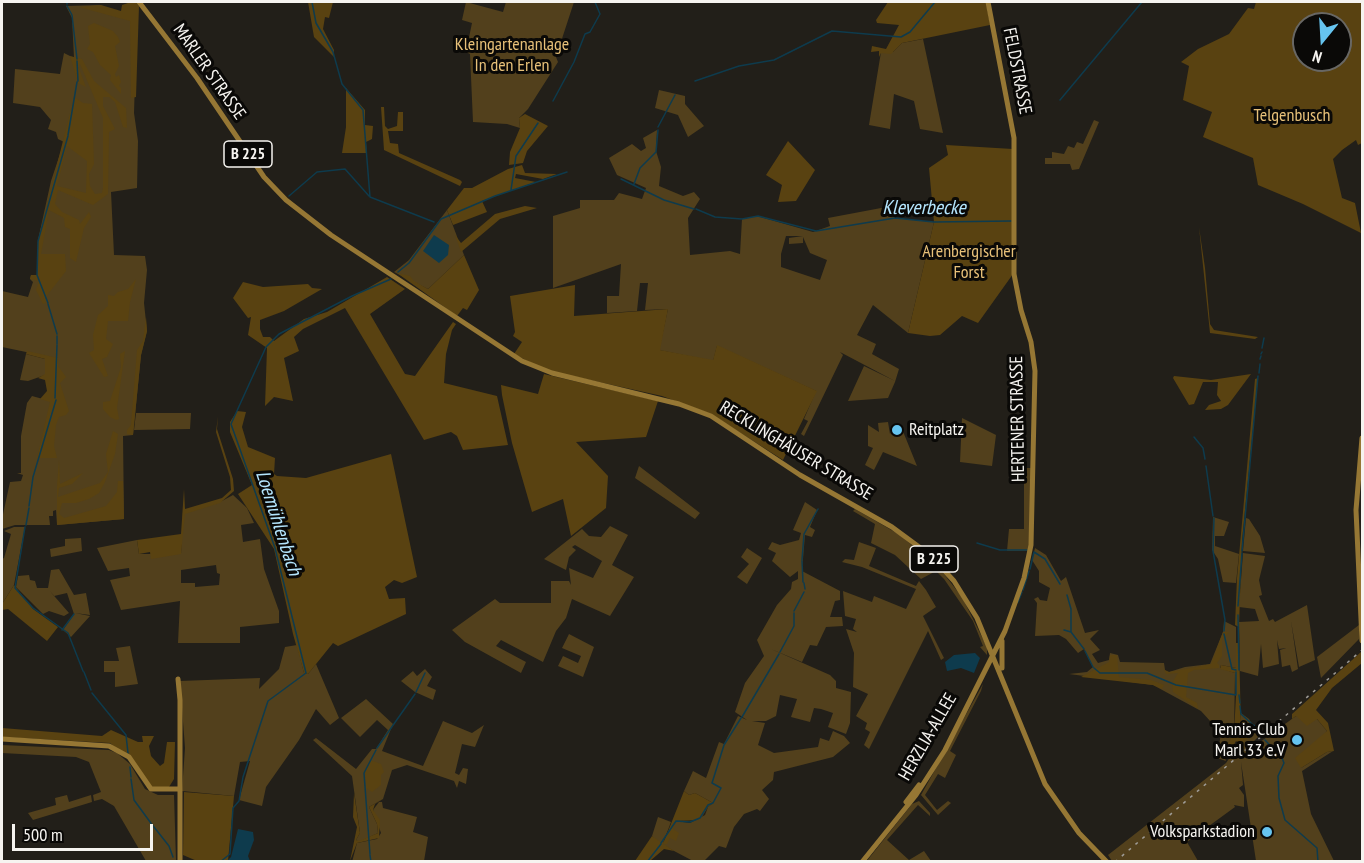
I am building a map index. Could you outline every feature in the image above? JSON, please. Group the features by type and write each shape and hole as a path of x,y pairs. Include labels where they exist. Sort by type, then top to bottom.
{"main road":[{"name":"MARLER STRASSE","path":"139,2 197,78 255,166 281,195 309,218 390,273"},
{"name":"FELDSTRASSE","path":"988,2 1012,122 1014,147"},
{"name":"HERTENER STRASSE","path":"993,653 1005,631 1020,589 1031,545 1035,381 1033,351 1021,310 1014,274 1014,147"},
{"name":"RECKLINGHÄUSER STRASSE","path":"390,273 505,351 532,366 679,404 727,426 800,475 875,517 919,546 954,581 985,634 1001,670 1029,747 1055,800 1079,833 1107,861"},
{"path":"1362,438 1356,536 1362,640"},
{"name":"HERTENER STRASSE","path":"993,653 1009,617"},
{"path":"1001,670 1001,650 1005,631"},
{"path":"985,634 993,639 999,636"},
{"name":"HERZLIA-ALLEE","path":"860,861 932,772 993,653"},
{"name":"HERZLIA-ALLEE","path":"860,861 931,768 993,653"},
{"path":"987,668 994,664 1001,670"},
{"path":"178,861 175,789 179,736 178,679 179,736"},
{"path":"2,739 109,746 124,754 149,787 158,790 175,789"},
{"path":"175,789 178,748"}],"green space":[{"path":"136,2 139,6 136,97 131,98 130,21 79,7 101,5 121,11 122,5"},
{"path":"308,2 333,2 329,18 325,17 323,29 334,50 334,57 314,37"},
{"name":"Kleingartenanlage In den Erlen","path":"466,2 503,12 506,2 574,2 556,57 558,62 528,109 519,118 520,128 507,124 473,122 470,54 466,52 472,23 462,20"},
{"path":"888,2 986,2 990,25 902,43 891,54 881,53 879,57 879,51 871,52 872,46 886,49 899,25 877,23 876,20"},
{"name":"Telgenbusch","path":"1256,2 1362,2 1362,143 1358,145 1356,140 1333,159 1342,198 1355,203 1361,233 1258,185 1253,158 1203,137 1212,112 1183,100 1189,66 1181,62 1198,49 1229,34 1248,8 1254,9"},
{"path":"99,5 137,17 134,113 138,141 137,188 111,192 114,255 145,256 147,270 144,303 147,331 141,355 133,435 123,436 124,519 57,525 56,510 53,511 53,516 49,516 50,525 15,525 2,529 10,482 21,481 23,475 17,473 21,473 21,436 27,403 32,396 50,401 50,357 2,347 2,291 28,297 33,282 30,279 31,275 37,275 38,240 51,181 64,142 58,139 56,132 48,129 51,120 40,107 13,103 15,69 60,74 64,53 74,58 72,18 66,6"},
{"path":"94,23 113,31 120,42 115,46 119,66 115,74 116,77 119,75 121,94 110,80 111,75 100,65 93,52 87,49 90,44 88,26"},
{"path":"923,39 943,133 920,129 914,101 894,94 890,129 869,125 881,52 893,52 902,43"},
{"path":"70,56 82,59 94,81 126,108 127,128 123,127 115,102 109,97 103,97 103,106 115,129 109,132 108,194 93,205 58,190 55,204 62,212 79,220 80,224 89,212 91,217 84,228 76,262 70,258 70,229 65,227 64,218 49,210 41,254 65,254 66,271 45,298 46,303 43,304 36,290 39,281 30,279 31,275 37,275 38,240 74,97 83,103 92,104 94,164 89,174 90,186 95,194 102,193 103,188 103,118 80,64 78,66 86,87 78,83","holes":["67,146 87,161 86,193 57,186"]},
{"path":"346,88 365,110 365,125 373,126 372,139 366,142 367,153 342,153 346,127"},
{"path":"659,90 685,96 685,104 704,126 688,137 678,115 655,108"},
{"path":"381,107 384,107 385,126 388,129 397,126 398,112 403,112 403,131 388,131 390,143 398,144 399,153 460,180 462,182 460,186 384,150"},
{"path":"525,114 548,126 527,151 523,163 509,165 510,152 520,128 519,118"},
{"path":"1094,120 1099,122 1079,169 1072,170 1070,164 1045,164 1045,158 1052,158 1052,152 1064,154 1068,146 1074,148 1077,142 1083,144"},
{"path":"657,130 656,151 661,167 659,186 683,196 694,192 700,199 688,218 690,255 730,251 740,254 742,219 757,216 813,232 830,226 828,218 897,205 895,218 934,222 908,333 873,305 857,335 876,344 872,354 899,369 895,382 888,398 848,401 864,366 895,381 840,352 843,355 804,436 801,434 808,421 804,419 816,391 717,346 713,361 659,350 668,309 645,310 648,283 640,283 637,311 607,313 607,296 619,296 621,264 553,288 553,216 580,208 580,200 614,200 619,193 642,199 646,188 617,175 609,158 632,144 641,151 646,148 643,138","holes":["786,236 803,236 789,238 789,244 803,243 803,237 810,253 827,260 820,280 781,267 781,254"]},
{"path":"788,141 815,170 796,201 778,202 782,185 766,175"},
{"name":"Arenbergischer Forst","path":"946,145 1013,149 1013,274 978,323 962,316 940,335 908,333 934,222 929,168 948,155"},
{"path":"522,165 525,173 557,174 543,179 516,174 515,178 536,182 482,201 487,212 453,225 447,210 464,188 472,188 508,169"},
{"path":"525,206 537,208 500,219 461,252 455,235 461,243 495,214"},
{"path":"447,210 464,255 428,289 394,272 409,260"},
{"path":"1199,227 1210,324 1214,330 1258,337 1255,339 1210,333"},
{"path":"464,255 479,290 467,310 463,308 457,316 397,273 410,276 428,289"},
{"path":"387,277 405,289 370,314 405,374 415,376 453,322 456,324 452,330 446,354 444,383 497,396 508,445 463,450 457,436 451,432 424,440 345,308 303,329 294,337 299,351 284,358 293,401 274,397 265,406 267,348 248,335 251,317 248,318 233,298 243,282 263,287 308,284 312,288 322,289 284,311 260,320 263,337 270,337 274,341 304,319 327,312"},
{"path":"136,279 128,321 108,321 106,339 113,344 107,357 102,359 108,376 104,377 89,353 94,350 93,335 98,315 108,306 108,295 114,296 128,289"},
{"path":"575,285 574,316 668,309 660,350 713,360 717,345 817,391 783,460 711,414 662,396 545,370 514,354 522,342 513,336 515,332 510,296"},
{"path":"146,317 147,331 141,355 133,435 127,434 127,430 131,425 137,350 143,341"},
{"path":"27,351 58,358 58,366 66,377 60,383 69,411 66,415 59,417 56,425 54,446 57,458 37,458 50,402 40,399 47,391 45,380 38,378 45,374 45,359 26,354"},
{"path":"125,351 117,408 119,419 116,420 103,409 103,402 110,401 121,367 120,354"},
{"path":"26,354 45,359 45,375 28,381 20,380"},
{"path":"544,374 658,401 646,437 576,442 608,476 606,508 571,536 563,499 532,512 512,443 502,395 501,385 538,394"},
{"path":"1251,374 1228,405 1221,409 1205,410 1209,405 1221,401 1217,395 1218,382 1203,382 1194,404 1189,405 1173,378 1174,376 1211,380"},
{"path":"1258,378 1242,541 1239,627 1235,625 1237,578 1255,379"},
{"path":"237,411 246,412 242,427 248,447 275,458 274,474 277,476 306,478 391,454 417,577 402,583 394,580 385,587 389,599 405,598 406,614 338,646 333,643 308,674 304,673 293,634 274,549 238,494 252,485 230,432 230,422"},
{"path":"136,413 191,413 190,429 134,430"},
{"path":"218,416 217,429 233,479 234,491 220,503 185,514 181,554 151,559 150,552 139,554 137,540 181,534 184,489 185,509 222,498 231,490 230,477 216,432"},
{"path":"962,418 996,435 992,466 960,462"},
{"path":"888,422 890,434 891,429 900,424 917,466 883,452 874,470 865,465 873,448 868,446 868,425 879,432 878,423"},
{"path":"113,431 118,434 115,454 105,482 99,493 76,503 62,503 59,514 64,518 106,506 117,492 118,481 123,481 124,519 57,525 59,460 60,484 83,473 72,484 59,488 58,497 100,483 108,472 106,454"},
{"path":"639,466 700,513 695,519 635,478"},
{"path":"1012,468 1033,468 1030,551 1007,551 1009,529 1024,529 1024,482 1011,479"},
{"path":"233,495 247,508 254,523 241,525 243,542 260,539 264,569 279,611 279,623 240,627 240,643 178,643 180,601 121,610 110,580 130,576 129,568 108,571 97,548 137,540 139,554 181,554 183,511 222,501","holes":["216,565 217,573 220,574 219,585 195,587 195,583 181,583 181,570"]},
{"path":"805,502 817,510 818,508 810,527 815,530 812,537 805,535 802,571 840,591 840,600 835,601 830,617 842,617 843,626 826,627 817,646 810,645 802,662 771,649 830,675 836,681 836,688 851,692 850,723 846,734 828,727 833,713 821,709 814,708 810,722 791,717 797,699 780,695 776,716 766,721 752,721 765,723 758,745 774,753 818,747 820,738 829,741 833,731 844,736 850,743 833,757 774,772 773,780 762,790 769,799 760,811 757,809 744,814 734,827 726,848 719,846 704,861 693,861 659,843 652,836 658,817 671,822 663,843 676,821 690,823 705,815 708,807 713,803 695,793 689,795 684,791 693,771 706,778 719,742 724,744 738,716 747,720 735,712 745,683 764,656 757,640 777,605 791,589 792,582 798,579 798,571 790,577 772,561 776,553 768,549 772,542 780,545 799,540 801,533 793,530"},
{"path":"855,509 900,535 940,569 962,597 987,647 987,655 980,647 983,646 973,621 944,579 936,571 921,579 895,555 871,543 875,524 853,511"},
{"path":"1213,517 1229,522 1224,536 1215,536 1215,546 1239,554 1236,583 1223,582 1218,559 1212,550"},
{"path":"1246,518 1260,536 1265,553 1243,551"},
{"path":"610,526 628,535 612,565 634,577 610,616 572,599 566,618 556,631 543,662 501,640 496,646 526,662 521,673 465,642 452,630 495,599 500,603 551,603 551,581 569,581 571,585 569,568 593,578 602,561 575,545 572,547 576,550 569,557 566,570 544,559 582,529 589,536 601,537"},
{"path":"14,527 25,527 14,585 2,604 2,559 11,534 4,531"},
{"path":"81,538 82,551 51,557 50,549 65,546 65,539"},
{"path":"859,542 876,548 869,566 916,586 919,581 926,590 936,607 923,616 944,658 941,660 928,631 869,749 864,745 870,732 865,729 867,723 856,716 868,694 853,687 854,653 846,629 857,632 853,629 856,619 845,616 843,591 872,602 874,596 906,609 916,589 862,567 842,562 845,559 854,560"},
{"path":"747,548 762,558 747,584 737,577 749,564 741,557"},
{"path":"1035,548 1046,555 1061,581 1066,577 1085,633 1099,630 1090,639 1100,650 1092,654 1098,663 1109,660 1110,653 1118,655 1120,662 1164,663 1165,670 1169,672 1185,667 1210,664 1223,632 1224,621 1236,627 1236,668 1221,665 1220,668 1235,673 1234,733 1223,753 1226,761 1217,758 1221,733 1201,711 1153,685 1069,674 1087,672 1093,667 1084,649 1078,653 1066,639 1059,635 1035,636 1037,603 1034,599 1038,597 1040,600 1047,601 1050,588 1039,582 1039,571 1032,560"},
{"path":"1243,553 1265,556 1259,580 1262,595 1259,596 1269,621 1273,619 1275,622 1307,605 1315,660 1299,667 1291,621 1298,669 1292,672 1290,665 1282,667 1280,650 1286,648 1279,649 1277,640 1279,664 1263,668 1261,644 1258,676 1240,671 1239,622 1259,621 1255,609 1239,607"},
{"path":"59,569 74,595 86,593 90,615 75,613 90,616 71,637 63,630 74,614 67,593 54,596 69,613 64,616 49,611 43,614 16,587 18,576 29,575 30,580 35,581 37,588 48,588 51,570"},
{"path":"14,585 33,609 58,627 47,641 8,609 2,610 2,604"},
{"path":"1359,625 1359,639 1321,678 1317,657"},
{"path":"1223,632 1229,632 1222,640 1222,656 1217,663 1219,668 1194,670 1188,673 1186,697 1197,703 1198,709 1173,692 1172,683 1178,673 1166,674 1164,670 1169,672 1211,664"},
{"path":"569,634 594,647 583,677 558,666 563,656 578,663 581,656 562,648"},
{"path":"1236,643 1239,643 1241,729 1255,730 1246,732 1249,737 1241,745 1236,741 1229,754 1222,755 1234,732 1236,696 1235,673 1220,669 1221,665 1236,668"},
{"path":"297,645 304,673 308,674 316,664 339,718 330,725 316,709 299,740 266,787 262,806 239,800 250,761 240,762 234,796 182,791 185,748 180,681 260,678 259,689 279,669 285,647"},
{"path":"130,646 138,684 115,687 115,672 104,672 104,661 119,661 116,648"},
{"path":"1361,652 1362,663 1332,688 1316,710 1328,723 1334,751 1327,752 1301,768 1295,758 1327,731 1317,719 1307,726 1296,716 1292,719 1292,714"},
{"path":"1110,655 1117,655 1119,677 1151,680 1164,685 1162,689 1153,685 1081,677 1109,662"},
{"path":"425,669 432,677 427,686 436,690 433,700 415,692 401,681 413,671 417,676"},
{"path":"983,684 950,751 956,755 945,778 938,774 925,795 937,810 948,801 951,803 938,815 921,795"},
{"path":"366,699 393,724 382,751 423,766 443,721 472,733 484,725 475,747 462,744 455,773 459,775 463,768 468,769 466,784 459,781 457,788 454,781 407,765 392,770 383,799 369,807 377,824 378,833 359,842 356,840 360,833 352,776 313,740 316,738 356,769 372,749 376,749 388,730 377,720 360,737 341,718"},
{"path":"1241,713 1249,719 1259,736 1253,742 1256,745 1296,716 1316,718 1327,731 1301,768 1327,752 1333,751 1302,771 1311,814 1334,861 1256,861 1241,762 1243,785 1239,788 1244,795 1244,807 1234,805 1235,807 1187,842 1198,861 1112,861 1108,855 1226,763 1239,744 1241,745 1248,736 1246,732 1255,731 1240,729"},
{"path":"2,728 102,736 111,730 138,742 143,742 142,736 154,736 149,746 151,756 160,766 164,763 167,742 175,742 174,779 169,787 151,788 136,765 110,743 2,737"},
{"path":"2,745 109,750 117,753 130,764 145,789 158,795 174,795 176,860 146,861 114,806 102,799 94,801 93,795 101,792 89,762 76,757 2,753"},
{"path":"370,760 381,764 384,772 381,775 381,785 372,792 366,788 365,771"},
{"path":"684,791 689,795 695,793 713,803 700,820 676,821 673,829 679,833 676,841 670,838 667,844 663,844"},
{"path":"184,792 234,796 228,861 197,861 183,855"},
{"path":"354,793 360,833 356,840 359,841 378,833 377,824 369,807 383,799 375,804 373,810 380,820 379,838 357,843 350,861 357,827 353,817"},
{"path":"67,795 69,802 91,795 92,802 33,820 28,813 56,805 55,798"},
{"path":"919,801 930,816 918,805 887,840 909,860 924,851 931,861 866,862 912,804"},
{"path":"379,802 382,802 383,808 417,817 413,832 428,837 424,861 352,862 357,843 377,839 381,833 373,810"},
{"path":"652,836 674,851 664,849 650,861 635,861"}],"water":[{"path":"434,235 449,245 448,255 439,263 423,251"},
{"path":"975,653 980,658 974,673 961,668 947,671 945,662 954,655"},
{"path":"238,829 253,832 254,840 248,856 250,861 227,861 231,857"}],"waterway":[{"path":"312,2 316,23 333,52 342,84 363,110 370,197 434,222"},
{"path":"553,101 574,62 585,34 590,32 600,14 595,2"},
{"name":"Loemühlenbach","path":"695,81 739,66 774,60 832,31 901,37 910,32 935,2"},
{"path":"1060,100 1142,2"},
{"path":"67,6 72,15 77,59"},
{"path":"77,61 78,81"},
{"path":"68,135 77,82"},
{"name":"Loemühlenbach","path":"658,127 675,95"},
{"path":"511,190 516,156 538,123"},
{"name":"Loemühlenbach","path":"634,184 640,168 656,152 658,130"},
{"path":"48,303 37,275 38,241 68,136"},
{"path":"289,196 317,172 345,169 369,196"},
{"name":"Loemühlenbach","path":"398,272 409,263 441,219 495,196 567,172"},
{"name":"Kleverbecke","path":"621,179 664,200 694,209"},
{"name":"Kleverbecke","path":"696,209 715,217 742,219 758,216 816,231 895,218 934,222 1011,221"},
{"name":"Loemühlenbach","path":"220,862 230,854 233,808 239,801 243,777 268,701 306,673 275,548 231,424 266,347 279,334 352,296 391,279"},
{"path":"48,304 57,334"},
{"path":"57,336 57,344"},
{"path":"1262,348 1264,338"},
{"path":"55,398 57,345"},
{"path":"1259,373 1260,364"},
{"path":"1242,551 1258,376"},
{"path":"29,506 33,477 56,400"},
{"path":"1194,437 1203,448 1205,459"},
{"path":"1206,466 1213,516"},
{"path":"26,525 29,508"},
{"path":"802,560 804,534 818,509"},
{"path":"1214,518 1213,551 1225,620 1224,631"},
{"path":"25,527 15,588 33,608 68,633 83,671"},
{"path":"977,543 1000,550 1027,550"},
{"path":"1030,569 1034,552 1045,559 1060,584"},
{"path":"1238,606 1242,553"},
{"path":"802,561 803,582"},
{"path":"1023,590 1029,571"},
{"path":"804,583 805,589"},
{"path":"794,611 804,592"},
{"path":"1018,602 1022,592"},
{"path":"1067,595 1071,609 1071,632 1084,649"},
{"path":"780,652 794,626 794,613"},
{"path":"62,630 74,614"},
{"path":"1238,615 1239,670"},
{"path":"1064,630 1071,632"},
{"path":"1224,634 1232,669 1236,670"},
{"path":"1085,651 1093,667"},
{"path":"742,717 779,654"},
{"path":"1094,668 1100,673 1146,673"},
{"path":"84,672 91,690"},
{"path":"1147,673 1176,685 1236,695 1236,672"},
{"path":"416,692 425,673"},
{"path":"92,693 126,735 128,753"},
{"path":"377,748 415,694"},
{"path":"1239,695 1240,703"},
{"path":"1240,706 1241,714 1252,724"},
{"path":"661,843 676,821 690,822 700,818 708,805 713,803 721,788 712,783 724,745 741,718"},
{"path":"1254,725 1259,736"},
{"path":"1265,740 1284,763 1278,776 1279,798 1285,820 1317,848 1318,862"},
{"path":"370,854 364,773 376,750"},
{"path":"130,767 131,777"},
{"path":"131,779 134,800 153,826"},
{"path":"154,827 169,846 173,857"},
{"path":"647,862 661,844"},
{"path":"370,855 371,862"},
{"name":"Loemühlenbach","path":"199,862 205,862"}],"railway":[{"path":"1115,862 1362,650"}],"place":[{"name":"Reitplatz","path":"897,430"},
{"name":"Tennis-Club Marl 33 e.V","path":"1297,740"},
{"name":"Volksparkstadion","path":"1267,832"}]}
